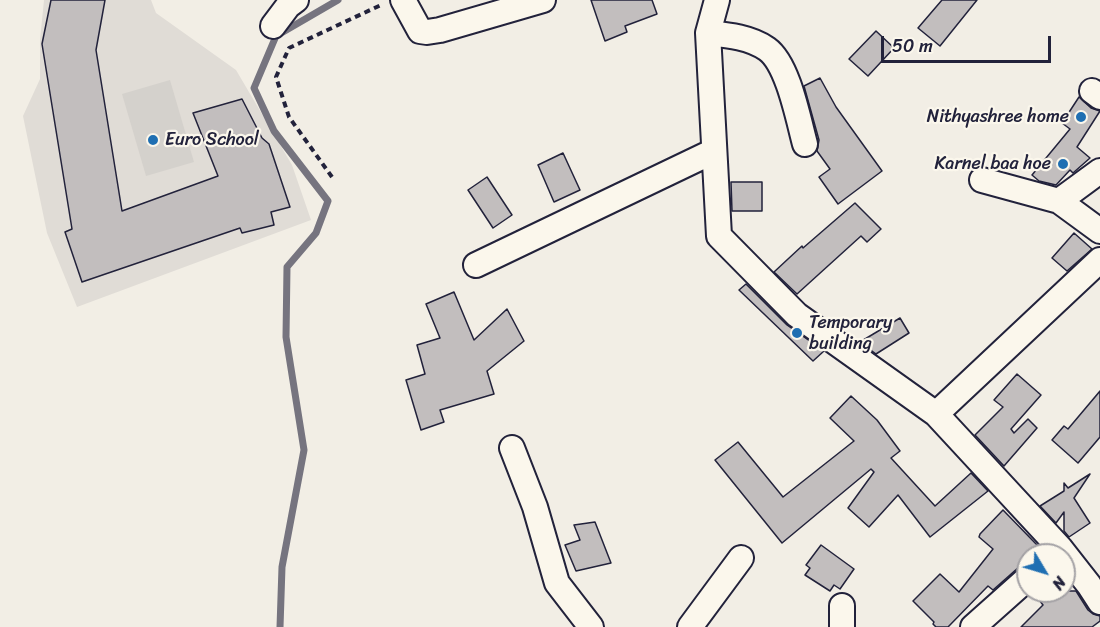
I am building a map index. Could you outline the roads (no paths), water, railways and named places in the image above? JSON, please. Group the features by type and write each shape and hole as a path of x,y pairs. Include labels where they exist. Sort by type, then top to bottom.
{"street":[{"path":"273,26 288,6 296,0"},
{"path":"403,0 420,31 427,32 543,0"},
{"path":"717,0 708,33 719,236 797,315 936,414 1048,543"},
{"path":"708,33 738,37 767,49 784,70 805,144"},
{"path":"476,265 714,151"},
{"path":"1059,201 1100,171"},
{"path":"982,180 1059,201 1100,231"},
{"path":"936,414 1100,260"},
{"path":"512,448 535,507 557,583 591,627"},
{"path":"690,627 741,558"},
{"path":"1076,572 1089,585 1100,602"},
{"path":"973,627 1016,589"}],"waterway":[{"path":"280,627 282,567 304,450 286,337 287,267 316,233 328,201 274,131 254,88 276,36 338,0"}],"place":[{"name":"Nithyashree home","path":"1081,117"},
{"name":"Euro School","path":"153,140"},
{"name":"Karnel baa hoe","path":"1063,164"},
{"name":"Temporary building","path":"797,333"}]}
